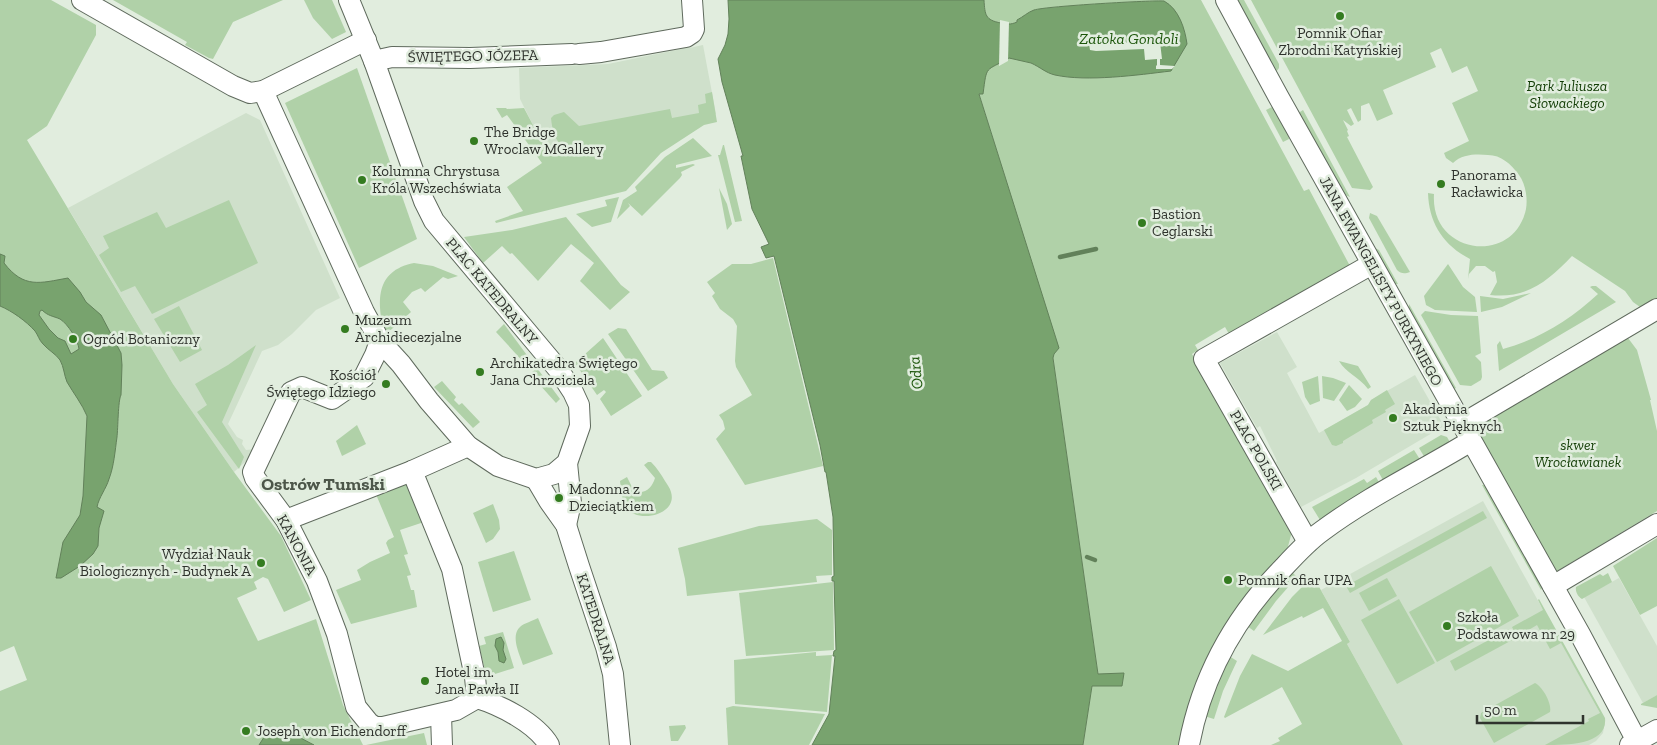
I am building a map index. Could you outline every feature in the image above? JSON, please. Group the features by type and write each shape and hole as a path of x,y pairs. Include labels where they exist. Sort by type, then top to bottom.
{"street":[{"path":"82,0 234,86 250,93 263,91 366,40"},
{"name":"PLAC KATEDRALNY","path":"349,0 374,60 424,201 434,221 558,369 580,405 580,426 567,463"},
{"name":"ŚWIĘTEGO JÓZEFA","path":"374,60 392,57 470,58 576,54 601,52 686,37 694,29 692,0"},
{"name":"JANA EWANGELISTY PURKYNIEGO","path":"1226,0 1272,86 1553,586 1635,744"},
{"path":"263,91 364,312 380,341 401,364 429,402 468,446 498,466 536,479 554,474 567,463"},
{"name":"PLAC POLSKI","path":"1308,542 1204,359 1372,264"},
{"path":"1189,745 1208,681 1224,645 1261,590 1308,542 1467,432 1657,309"},
{"name":"KANONIA","path":"380,341 364,377 332,399 302,387 291,392 253,472 259,485 286,520 317,581 337,634 356,707 369,723 376,727 441,715"},
{"path":"286,520 412,471 468,446"},
{"name":"KATEDRALNA","path":"566,524 571,503 567,463"},
{"path":"412,471 441,538 452,569 475,677 477,698"},
{"name":"KATEDRALNA","path":"536,479 566,524 578,566 606,646 613,674 620,745"},
{"path":"1553,586 1657,524"},
{"path":"442,745 441,715 456,710 477,698 489,702 521,719 544,737 549,745"},
{"path":"1635,744 1657,730"}],"shaded area":[{"path":"703,45 716,114 549,148 534,127 520,99 519,68 608,64 681,49 683,46 689,48"},
{"path":"246,113 260,120 340,298 316,310 278,345 262,351 228,424 237,437 243,440 242,444 246,450 256,449 253,455 234,472 173,384 68,208"},
{"name":"Akademia Sztuk Pięknych","path":"1277,332 1297,367 1287,373 1319,433 1415,375 1444,426 1356,478 1301,507 1276,462 1260,426 1257,428 1220,363"},
{"name":"Szkoła Podstawowa nr 29","path":"1483,501 1605,722 1603,733 1596,741 1589,745 1403,745 1347,644 1350,642 1321,590"},
{"path":"1619,578 1657,646 1657,695 1643,703 1584,597"}],"green space":[{"name":"Ogród Botaniczny","path":"0,0 51,0 96,25 96,35 47,126 27,140 173,384 281,536 311,600 284,612 268,579 263,577 254,582 257,589 237,598 258,641 316,619 343,705 363,745 0,745 0,691 27,680 14,646 0,652"},
{"path":"113,0 283,0 233,22 213,59 185,45 187,42"},
{"path":"304,0 332,0 346,32 332,39 313,18"},
{"path":"984,0 1201,0 1304,191 1309,189 1350,266 1229,334 1225,327 1195,345 1198,350 1192,354 1293,528 1287,550 1180,745 1083,745 1092,685 1098,674 1053,358 1058,348 979,93 985,14"},
{"path":"1237,0 1244,0 1279,64 1276,72"},
{"name":"Park Juliusza Słowackiego","path":"1251,0 1657,0 1657,304 1640,307 1633,302 1625,291 1572,256 1554,273 1536,286 1515,294 1490,295 1497,282 1495,271 1493,272 1485,266 1476,266 1469,274 1468,279 1470,259 1452,247 1439,232 1431,214 1428,193 1434,194 1436,214 1445,230 1458,241 1474,246 1491,245 1506,239 1518,227 1526,209 1527,200 1521,178 1513,167 1501,158 1493,155 1474,155 1465,156 1453,163 1446,158 1444,153 1469,141 1452,103 1478,91 1467,66 1452,73 1441,48 1430,53 1436,67 1383,90 1393,114 1377,121 1369,103 1361,106 1361,120 1358,122 1351,108 1347,110 1354,124 1351,126 1343,120 1348,130 1349,136 1347,137 1373,187 1370,190 1352,188"},
{"path":"357,68 417,239 359,268 285,103"},
{"path":"712,92 717,122 704,125 661,153 626,191 496,223 495,221 523,211 507,187 542,163 507,115 502,118 496,108 524,108 534,127 549,148 561,145 553,129 551,118 554,115 564,112 579,126 670,109 672,118 699,113 698,105 706,103 705,94"},
{"path":"1272,107 1288,129 1289,139 1283,142 1266,110"},
{"path":"1303,110 1350,197 1343,194 1299,115"},
{"path":"693,138 712,156 676,165 676,168 695,165 681,172 680,178 642,216 628,203 630,206 617,219 623,200 637,191 635,187 665,157"},
{"path":"723,145 742,221 735,222 718,155 720,155"},
{"path":"719,188 727,204 732,224 727,230"},
{"path":"619,197 611,222 592,227 576,214 607,206 605,200"},
{"path":"229,200 258,263 152,314 135,286 121,292 99,255 109,248 103,236 157,212 166,228"},
{"path":"1370,213 1377,216 1410,272 1403,273 1397,270 1369,218"},
{"path":"566,217 621,285 630,292 610,310 580,281 594,263 571,244 538,281 512,253 510,254 502,246 483,263 464,237 512,230"},
{"path":"1373,247 1379,250 1398,284 1395,284"},
{"path":"773,258 823,466 745,485 716,439 725,429 719,415 752,395 736,367 737,326 733,319 720,309 712,296 715,293 707,282 732,264 751,264"},
{"path":"414,263 433,266 458,276 448,279 443,277 425,292 421,288 412,292 403,302 411,312 385,335 380,300 385,281 391,273 401,267"},
{"path":"1448,264 1463,287 1475,297 1477,312 1435,310 1426,305 1424,296"},
{"path":"1596,286 1616,302 1499,371 1497,345 1500,341 1503,349 1529,340 1554,328 1598,294 1590,287"},
{"path":"1531,293 1502,307 1481,312 1480,296 1503,299"},
{"path":"1409,304 1456,388 1452,390 1409,309"},
{"path":"179,306 202,350 180,362 154,319"},
{"path":"1425,311 1451,315 1478,316 1481,353 1475,356 1481,362 1481,380 1471,386 1460,385 1421,315"},
{"path":"504,324 532,362 527,366 496,332"},
{"path":"618,328 626,329 652,370 664,371 668,378 648,391 608,334"},
{"name":"skwer Wrocławianek","path":"1625,334 1637,350 1651,400 1657,431 1657,511 1557,571 1552,566 1478,434 1480,420"},
{"path":"603,338 642,396 611,416 600,399 606,392 604,390 597,395 575,363"},
{"path":"256,345 222,422 244,457 239,469 197,412 207,405 195,384 228,365"},
{"path":"1339,361 1358,366 1371,387 1368,389 1345,369"},
{"path":"537,368 560,399 556,403 539,384 539,379 532,372"},
{"path":"1318,376 1320,401 1310,405 1305,397 1302,382"},
{"path":"1322,376 1346,383 1334,401 1323,398"},
{"path":"442,381 456,397 454,400 459,405 462,403 480,422 473,428 434,387"},
{"path":"1349,385 1362,399 1355,407 1347,411 1339,400"},
{"path":"1387,390 1395,404 1372,420 1373,423 1343,441 1343,443 1336,446 1332,445 1324,430 1368,405 1371,400"},
{"path":"357,425 366,444 342,456 336,441"},
{"path":"1441,435 1447,437 1452,446 1425,458 1419,448"},
{"path":"1414,450 1421,461 1384,482 1378,471"},
{"path":"651,462 660,473 671,492 672,500 663,511 656,515 647,516 632,513 626,508 620,481 627,477 634,491 642,492 648,490 655,478 644,465"},
{"path":"1376,477 1380,484 1320,520 1312,507 1364,479 1367,483"},
{"path":"410,479 427,521 400,530 408,554 404,555 411,575 407,576 411,590 414,590 417,607 351,624 336,590 361,580 357,570 390,553 386,543 394,537 375,492"},
{"path":"1482,485 1485,485 1544,584 1541,590"},
{"path":"493,504 500,529 493,539 486,543 473,513"},
{"path":"1483,511 1487,518 1350,593 1346,586"},
{"path":"817,519 832,530 832,575 816,576 817,582 687,596 678,548 759,526"},
{"path":"1657,538 1657,606 1640,615 1613,566"},
{"path":"514,551 531,600 493,612 478,562"},
{"path":"1491,566 1519,616 1437,662 1409,612"},
{"path":"1291,571 1297,577 1254,631 1247,626"},
{"path":"1608,573 1612,582 1582,599 1578,595 1576,587 1600,574 1603,576"},
{"path":"1313,576 1350,642 1347,644 1403,745 1271,745 1280,741 1278,738 1302,724 1282,687 1224,717 1240,676 1252,654 1288,671 1342,641 1323,608 1263,635 1292,597"},
{"path":"1387,578 1397,596 1369,611 1359,593"},
{"path":"833,582 834,650 746,656 739,593"},
{"path":"1399,599 1435,663 1397,684 1361,620"},
{"path":"1539,599 1605,718 1604,727 1600,734 1585,742 1545,745 1600,713 1561,643 1550,649 1537,625 1517,637 1512,627 1543,610"},
{"path":"538,618 553,654 523,665 517,646 517,631 522,626"},
{"path":"1509,629 1514,639 1455,671 1450,661"},
{"path":"503,632 514,668 495,674 494,672 486,674 479,646 486,644 484,637"},
{"path":"816,652 816,656 832,655 827,712 735,704 734,660"},
{"path":"1229,656 1237,661 1223,691 1214,719 1204,716"},
{"path":"1535,683 1546,696 1550,705 1550,712 1494,743 1480,718 1481,713"},
{"path":"1657,695 1657,708 1641,705 1641,704"},
{"path":"733,706 825,714 809,745 728,745 726,708"},
{"path":"685,725 686,728 678,741 671,741 669,726"},
{"path":"424,733 427,745 366,745"}],"water":[{"path":"728,0 984,0 986,13 989,18 996,22 1009,24 1017,22 1017,20 1034,10 1043,8 1164,1 1174,9 1180,20 1187,44 1171,71 1113,77 1068,77 1052,74 1031,63 1009,58 988,70 983,94 979,94 1059,348 1053,358 1098,674 1124,673 1122,686 1092,686 1083,745 812,745 829,714 835,656 833,656 836,650 834,581 832,581 834,576 833,517 820,445 774,256 766,258 761,247 769,244 752,209 741,156 743,156 722,82 718,59 728,34"},
{"path":"0,254 5,256 4,263 11,271 18,277 26,280 41,282 68,278 86,302 101,315 121,353 121,395 117,437 111,474 97,507 104,511 99,528 98,546 93,554 80,566 61,578 56,578 63,542 80,515 83,496 87,416 67,382 60,360 40,341 35,331 14,313 0,306","holes":["42,310 48,315 60,319 69,328 75,337 79,349 71,354 65,341 58,338 39,315"]},
{"path":"501,637 504,643 503,650 506,659 504,663 499,661 495,646 496,639"},
{"path":"270,731 273,733 291,733 314,745 259,745"}],"pier":[{"path":"1000,20 1009,22 1008,61 999,66"},
{"path":"1160,42 1162,59 1160,59 1160,65 1175,66 1172,69 1156,69 1157,59 1145,60 1144,49 1096,51 1090,50 1089,44"}],"waterway":[{"path":"1060,257 1096,249"},
{"path":"1087,557 1095,560"}],"place":[{"name":"Pomnik Ofiar Zbrodni Katyńskiej","path":"1340,16"},
{"name":"The Bridge Wroclaw MGallery","path":"474,141"},
{"name":"Kolumna Chrystusa Króla Wszechświata","path":"362,180"},
{"name":"Panorama Racławicka","path":"1441,184"},
{"name":"Bastion Ceglarski","path":"1142,223"},
{"name":"Muzeum Archidiecezjalne","path":"345,329"},
{"name":"Ogród Botaniczny","path":"73,339"},
{"name":"Archikatedra Świętego Jana Chrzciciela","path":"480,372"},
{"name":"Kościół Świętego Idziego","path":"386,384"},
{"name":"Akademia Sztuk Pięknych","path":"1393,418"},
{"name":"Madonna z Dzieciątkiem","path":"559,498"},
{"name":"Wydział Nauk Biologicznych - Budynek A","path":"261,563"},
{"name":"Pomnik ofiar UPA","path":"1228,580"},
{"name":"Szkoła Podstawowa nr 29","path":"1447,626"},
{"name":"Hotel im. Jana Pawła II","path":"425,681"},
{"name":"Joseph von Eichendorff","path":"246,731"}],"district":[{"name":"Ostrów Tumski","path":"323,484"}],"water label":[{"name":"Zatoka Gondoli","path":"1129,38"},
{"name":"Odra","path":"915,373"}]}
